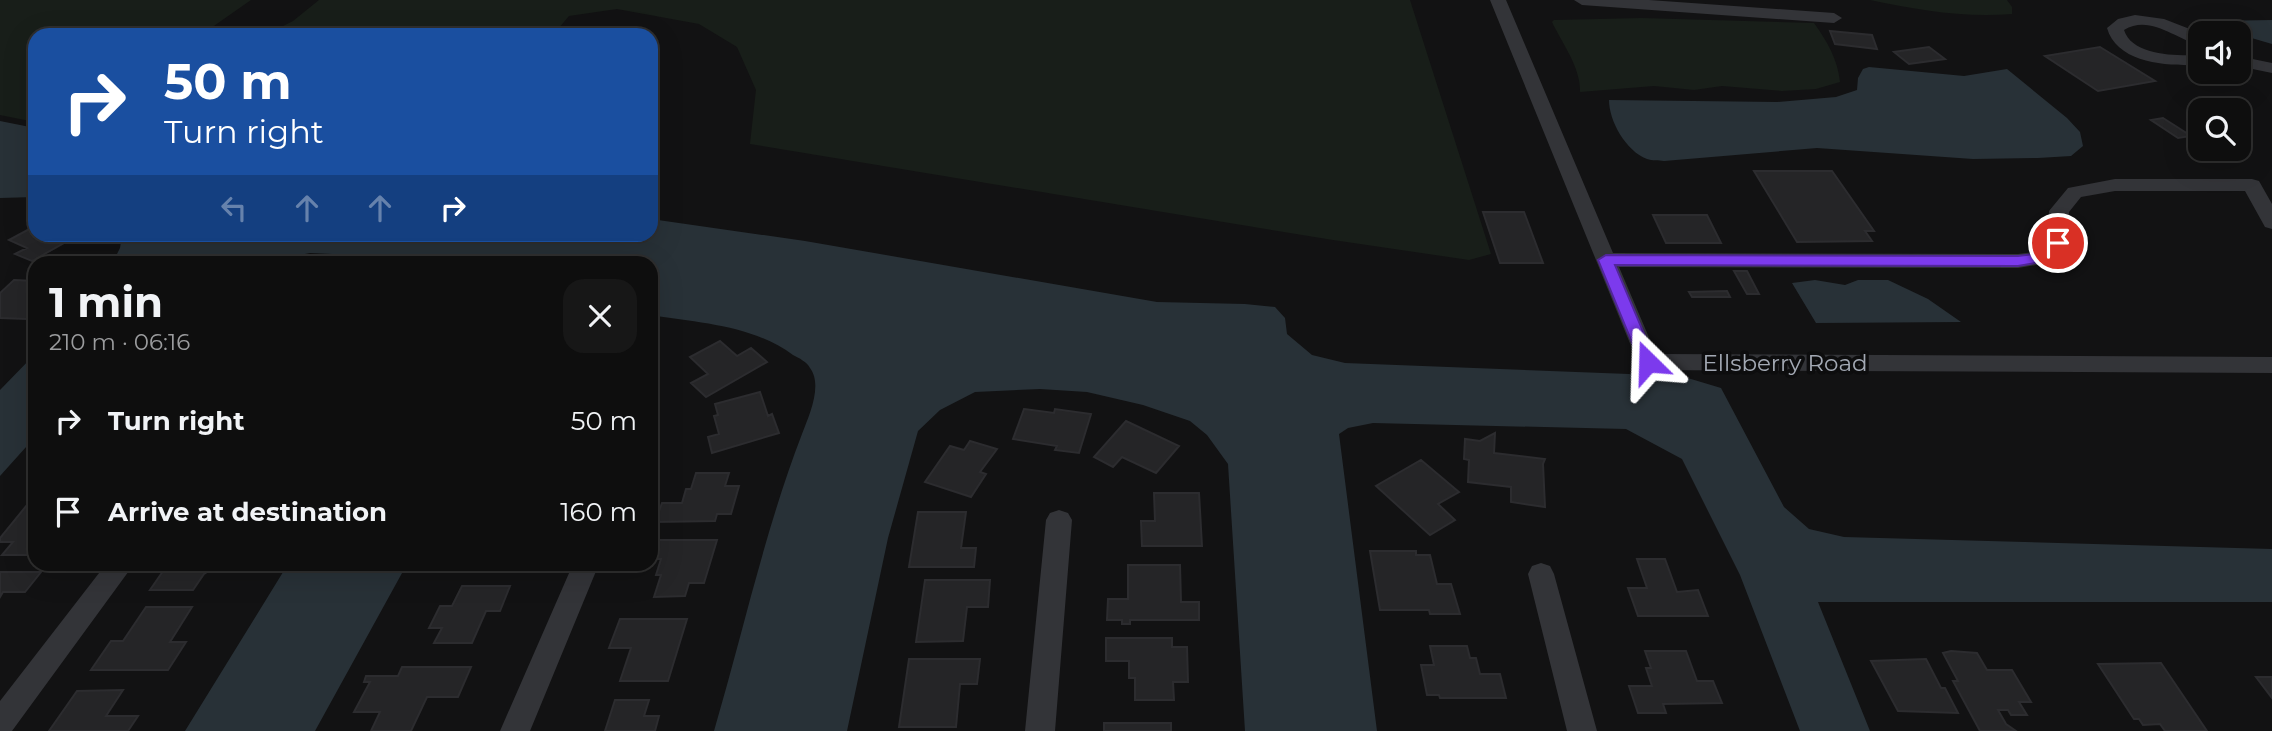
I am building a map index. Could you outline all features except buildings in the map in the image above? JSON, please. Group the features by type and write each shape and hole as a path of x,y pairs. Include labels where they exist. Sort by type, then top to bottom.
{"street":[{"name":"Ellsberry Road","path":"1498,0 1648,362 2272,365"},
{"path":"1582,0 1834,18"},
{"path":"2188,35 2159,23 2130,21 2115,28 2119,40 2140,52 2169,60 2188,60"},
{"path":"2251,64 2272,68"},
{"path":"1606,260 2018,261 2047,257 2058,243 2059,211 2075,192 2115,185 2252,185 2272,221"},
{"path":"1040,731 1059,520"},
{"path":"0,724 116,571"},
{"path":"515,731 583,571"},
{"path":"1541,574 1582,731"}],"shaded area":[{"path":"0,0 251,0 211,28 28,28 28,121 0,115"},
{"path":"319,0 1410,0 1491,254 1469,260 1333,240 750,144 756,90 737,47 699,24 617,9 569,16 559,28 279,28 293,21"},
{"path":"1870,0 2007,0 2012,7 2012,14 1941,12"},
{"path":"1642,18 1814,23 1831,51 1840,82 1816,89 1782,91 1722,86 1694,90 1654,86 1580,92 1574,65 1552,22"},
{"path":"2272,20 2272,44 2251,38 2251,21 2214,21"},
{"path":"1869,67 1964,76 2007,69 2067,118 2080,132 2083,146 2071,156 2038,158 1973,159 1817,148 1664,161 1647,159 1632,149 1615,126 1610,108 1609,100 1777,102 1836,97 1857,90 1858,78 1863,69"},
{"path":"0,121 28,127 28,197 0,198"},
{"path":"658,220 805,241 1157,302 1275,307 1285,318 1287,334 1312,355 1345,363 1681,376 1721,388 1784,507 1809,529 1844,537 2272,549 2272,602 1818,602 1870,731 1800,731 1740,575 1682,459 1626,429 1373,423 1348,428 1339,434 1377,731 1245,731 1228,464 1207,435 1190,421 1143,405 1087,392 1040,389 975,392 940,410 918,431 888,538 847,731 714,731 766,544 814,401 814,375 805,362 777,345 743,331 658,316 658,256 344,256 310,253 295,256 116,256 121,242 658,242"},
{"path":"1815,280 1845,285 1858,280 1888,280 1928,299 1961,322 1816,323 1792,283"},
{"path":"28,361 28,445 0,476 0,390"},
{"path":"284,571 403,571 315,731 185,731"}],"route":[{"path":"1648,362 1606,260 2018,261 2047,257 2058,243"}]}
